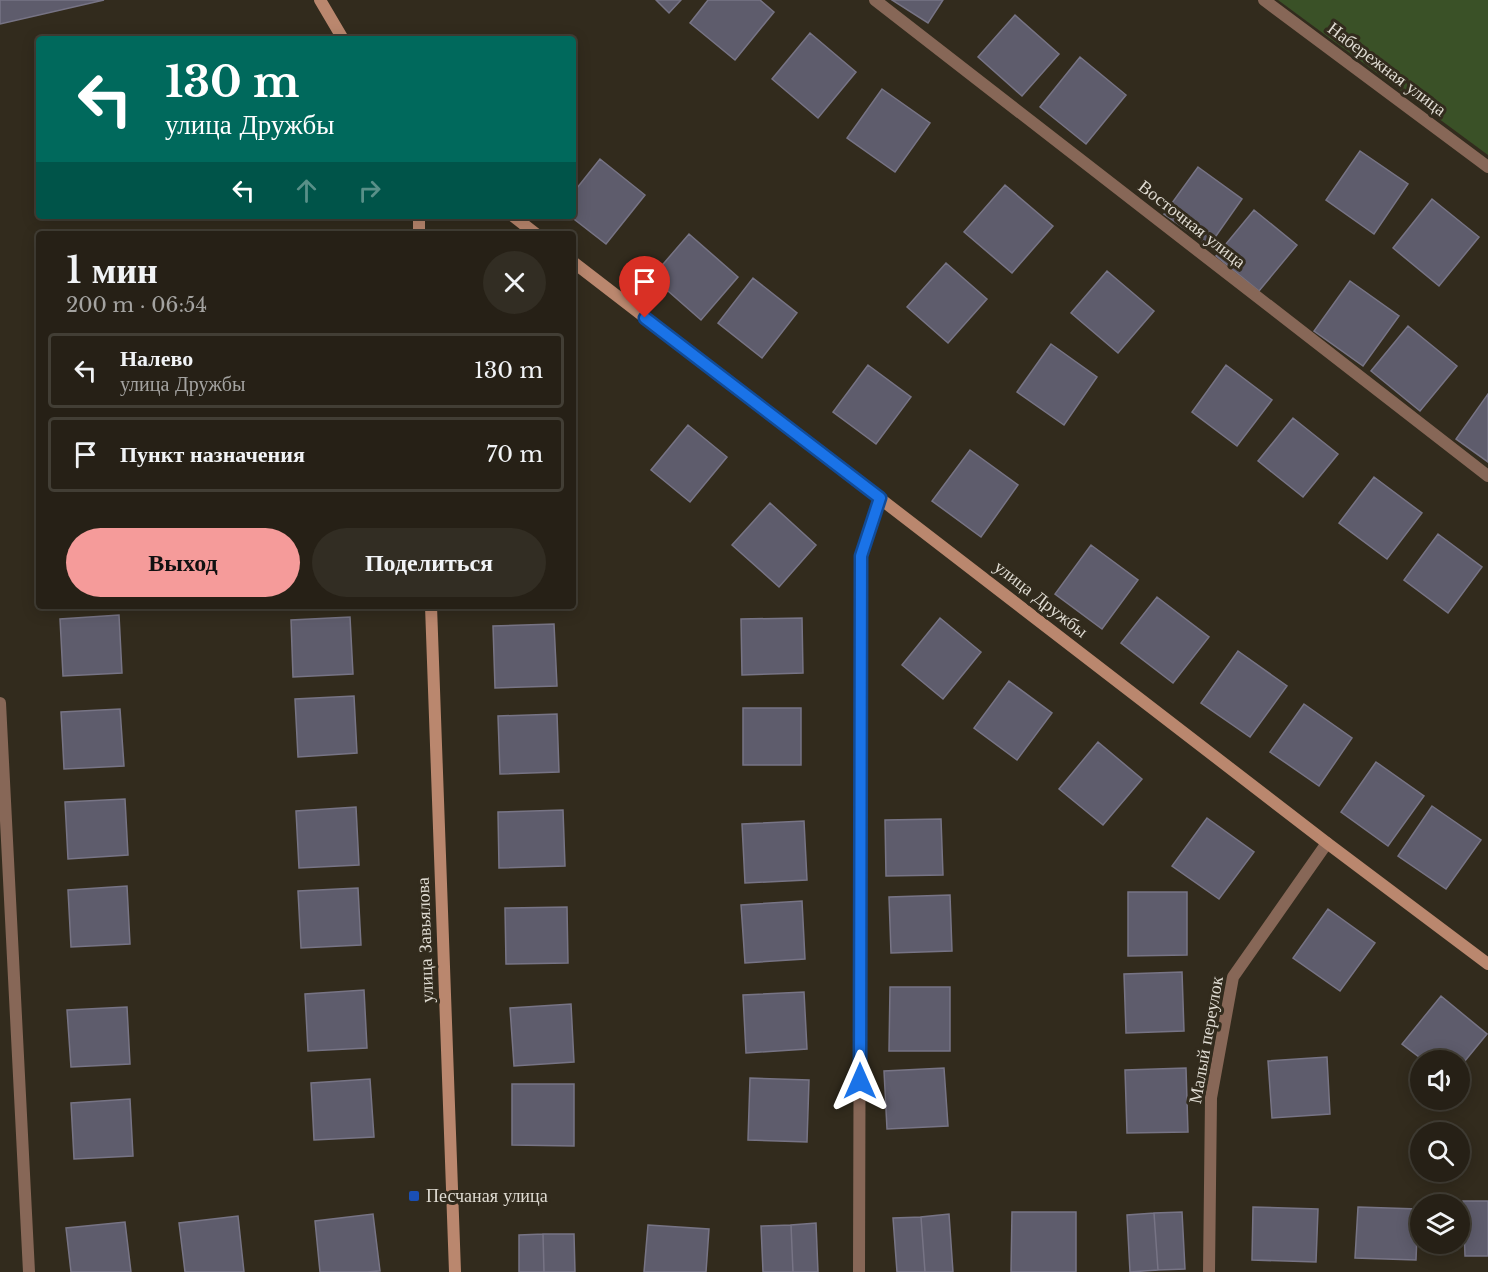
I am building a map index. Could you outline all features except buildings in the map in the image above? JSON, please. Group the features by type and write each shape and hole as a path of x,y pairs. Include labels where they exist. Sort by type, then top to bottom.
{"street":[{"path":"320,0 341,36"},
{"name":"Восточная улица","path":"874,0 1488,476"},
{"name":"Набережная улица","path":"1264,0 1488,167"},
{"path":"517,219 532,231"},
{"name":"улица Дружбы","path":"576,264 1327,843 1488,964"},
{"path":"859,1272 861,556 880,498"},
{"name":"улица Завьялова","path":"431,609 455,1272"},
{"path":"0,703 29,1272"},
{"name":"Малый переулок","path":"1209,1272 1211,1098 1233,977 1327,843"}],"green space":[{"path":"1278,0 1488,0 1488,155"}],"place":[{"name":"Песчаная улица","path":"414,1196"}],"route":[{"path":"645,318 880,498 861,556 860,1081"}]}
